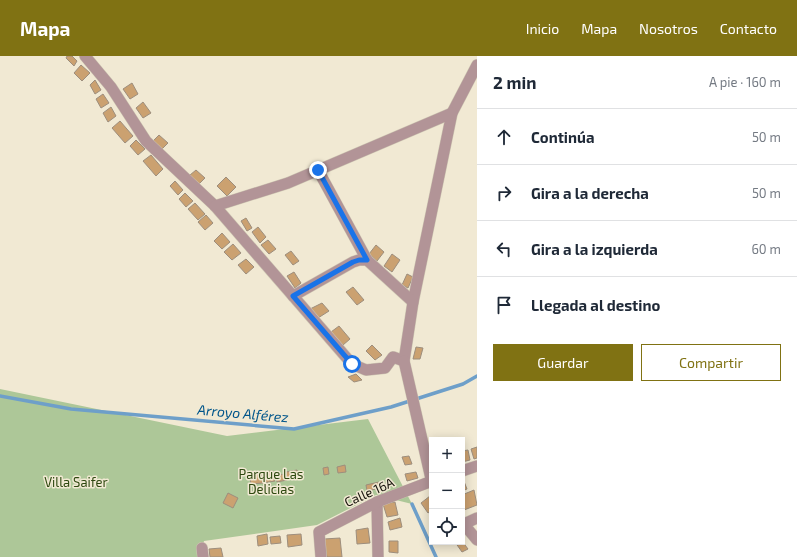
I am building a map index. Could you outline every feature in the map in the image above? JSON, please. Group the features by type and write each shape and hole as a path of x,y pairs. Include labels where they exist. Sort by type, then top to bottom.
{"street":[{"path":"85,56 111,87 146,141 215,206 352,364 359,368 384,368 393,357 404,361"},
{"path":"430,473 404,361 413,302 452,113 477,65"},
{"path":"215,206 288,184 452,113"},
{"path":"318,170 367,260 413,302"},
{"path":"293,296 353,262 367,260"},
{"path":"465,470 477,466"},
{"name":"Calle 16A","path":"321,557 319,532 377,502 429,483"},
{"path":"377,502 378,557"},
{"path":"465,522 477,518"},
{"path":"465,525 477,540"}],"green space":[{"name":"Villa Saifer","path":"0,389 227,436 368,419 412,504 376,495 317,525 204,541 202,548 203,557 0,557"}],"building":[{"path":"67,56 72,56 77,61 74,66 66,58"},
{"path":"81,65 90,73 82,81 74,73"},
{"path":"95,80 101,90 95,94 90,85"},
{"path":"132,83 138,94 130,99 123,89"},
{"path":"103,94 109,103 101,108 96,99"},
{"path":"143,102 151,113 143,118 136,108"},
{"path":"111,107 116,116 108,122 103,113"},
{"path":"120,121 133,136 125,143 112,128"},
{"path":"159,135 168,143 162,149 153,141"},
{"path":"136,140 145,149 138,155 130,146"},
{"path":"151,155 163,169 156,176 143,161"},
{"path":"196,170 205,178 199,184 190,175"},
{"path":"226,177 236,187 227,196 217,186"},
{"path":"175,181 183,190 178,195 170,186"},
{"path":"185,193 193,201 186,207 179,199"},
{"path":"195,203 205,214 198,220 188,209"},
{"path":"206,215 213,223 205,230 198,222"},
{"path":"246,218 252,228 247,231 241,221"},
{"path":"258,227 266,237 260,243 252,232"},
{"path":"222,233 230,242 222,249 214,241"},
{"path":"268,240 276,249 269,254 261,245"},
{"path":"233,244 241,253 232,260 224,252"},
{"path":"376,245 384,252 377,261 369,254"},
{"path":"291,251 299,261 293,265 285,255"},
{"path":"392,254 400,260 392,272 384,266"},
{"path":"246,259 254,267 246,274 238,265"},
{"path":"294,272 301,283 295,288 287,276"},
{"path":"407,274 413,277 408,288 402,285"},
{"path":"353,287 364,300 357,305 346,292"},
{"path":"322,303 329,311 318,318 310,309"},
{"path":"339,326 350,339 343,345 331,332"},
{"path":"372,345 382,355 375,360 366,351"},
{"path":"416,347 423,348 420,359 413,359"},
{"path":"356,374 362,380 354,382 348,377"},
{"path":"477,447 477,458 474,459 471,449"},
{"path":"465,450 468,450 470,460 465,461"},
{"path":"409,456 412,464 405,465 402,457"},
{"path":"345,465 346,472 338,473 337,467"},
{"path":"328,467 329,474 324,475 323,468"},
{"path":"297,470 298,477 287,479 286,472"},
{"path":"273,471 275,481 263,483 261,472"},
{"path":"261,472 263,483 251,484 249,474"},
{"path":"416,472 418,478 407,481 405,474"},
{"path":"286,474 287,480 277,482 276,475"},
{"path":"379,482 380,488 367,491 366,485"},
{"path":"474,490 477,505 465,510 465,494"},
{"path":"228,493 238,498 233,508 223,503"},
{"path":"429,497 429,512 428,513 421,503"},
{"path":"395,502 398,515 387,517 383,504"},
{"path":"400,518 402,527 390,530 388,522"},
{"path":"368,528 370,543 357,544 356,530"},
{"path":"267,534 268,544 258,546 257,536"},
{"path":"301,534 302,545 288,547 287,535"},
{"path":"280,536 281,543 271,544 270,537"},
{"path":"340,538 342,557 327,557 324,539"},
{"path":"389,541 398,541 398,553 389,552"},
{"path":"457,545 465,545 468,549 462,552"},
{"path":"221,548 223,557 210,557 209,549"}],"waterway":[{"name":"Arroyo Alférez","path":"0,396 71,409 294,429 391,407 463,384 477,376"},
{"path":"412,504 436,557"}],"route":[{"path":"318,170 367,260 353,262 293,296 352,364"}],"park label":[{"name":"Parque Las Delicias","path":"271,482"}]}
